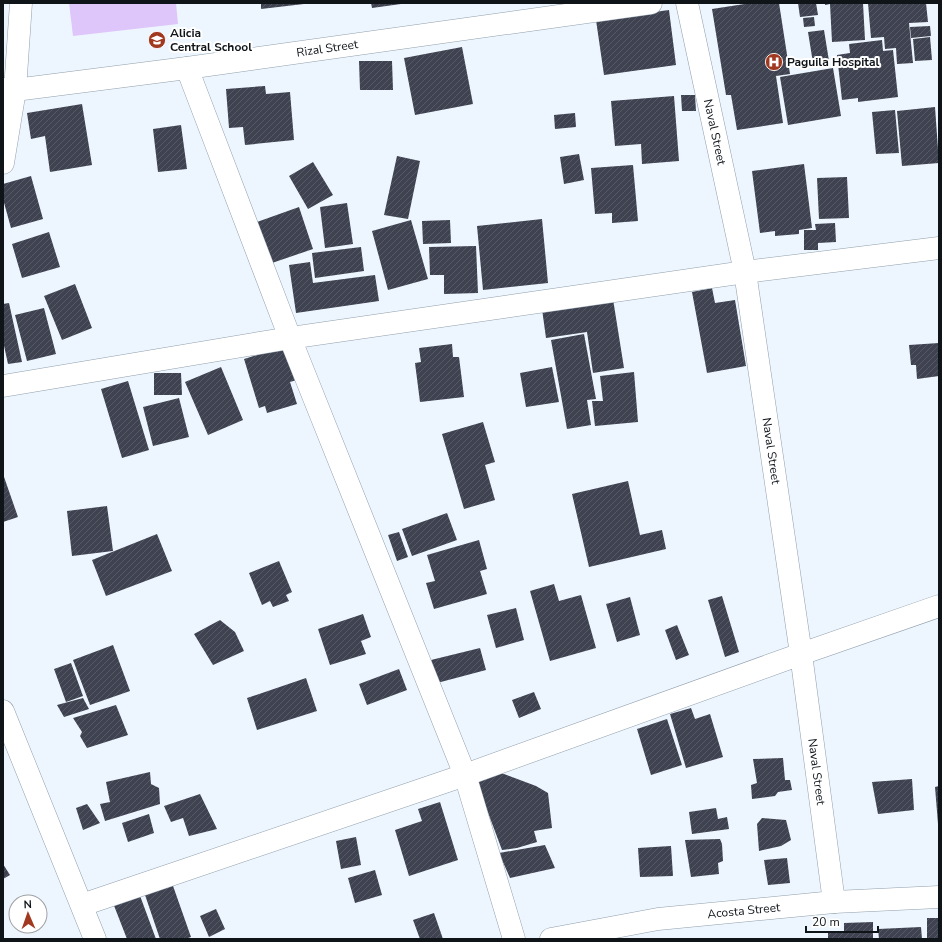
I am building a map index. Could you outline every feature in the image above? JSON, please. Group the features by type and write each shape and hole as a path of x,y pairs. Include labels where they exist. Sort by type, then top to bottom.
{"street":[{"path":"3,163 9,90 21,3"},
{"name":"Rizal Street","path":"9,90 187,68 650,3"},
{"name":"Naval Street","path":"686,3 745,272 801,654 834,902"},
{"path":"187,68 290,338 465,775 514,939"},
{"path":"3,386 290,338 745,272 939,248"},
{"path":"82,905 465,775 939,606"},
{"path":"3,712 95,939"},
{"name":"Acosta Street","path":"551,939 658,920 834,902 939,897"}],"shaded area":[{"path":"69,3 176,3 178,24 73,36"}],"building":[{"path":"261,3 304,3 304,4 261,9"},
{"path":"371,3 401,3 401,4 372,8"},
{"path":"751,3 779,3 790,74 776,76 783,123 737,130 731,95 726,95 712,9"},
{"path":"798,3 816,3 818,15 800,17"},
{"path":"825,3 863,3 865,40 832,42 830,4 825,5"},
{"path":"868,3 926,3 928,22 909,23 913,63 897,64 896,48 885,49 884,37 871,38"},
{"path":"669,10 676,65 604,75 596,20"},
{"path":"814,17 815,26 804,27 803,18"},
{"path":"930,26 931,36 911,38 910,27"},
{"path":"824,30 829,61 813,63 808,32"},
{"path":"930,37 932,60 915,61 913,39"},
{"path":"882,40 883,51 893,50 898,97 858,102 858,98 842,100 837,55 850,53 849,44"},
{"path":"462,47 473,104 415,115 404,58"},
{"path":"359,61 392,61 393,90 360,90"},
{"path":"833,68 841,116 788,125 780,77"},
{"path":"265,86 266,94 290,92 294,140 245,145 243,127 229,128 226,89"},
{"path":"681,95 695,95 696,111 682,111"},
{"path":"674,96 679,161 642,164 641,144 615,146 611,101"},
{"path":"82,104 92,165 50,172 45,136 31,139 27,113"},
{"path":"935,107 939,163 902,166 897,111"},
{"path":"895,110 899,153 876,154 872,112"},
{"path":"575,113 576,127 555,129 554,115"},
{"path":"181,125 187,169 158,172 153,129"},
{"path":"579,154 584,180 564,184 560,157"},
{"path":"397,156 420,161 408,219 384,215"},
{"path":"313,162 333,195 308,209 289,176"},
{"path":"804,164 812,228 799,230 799,234 775,236 775,231 760,233 752,171"},
{"path":"633,165 638,221 612,223 612,213 595,214 591,168"},
{"path":"31,176 43,219 11,228 3,199 3,184"},
{"path":"847,177 849,218 819,219 817,178"},
{"path":"347,203 353,244 325,248 320,207"},
{"path":"299,207 313,249 272,263 257,222"},
{"path":"542,219 548,283 483,290 477,226"},
{"path":"411,220 428,279 388,290 372,231"},
{"path":"450,220 451,243 423,244 422,221"},
{"path":"835,223 836,242 818,243 818,250 804,250 804,230 816,230 815,224"},
{"path":"49,232 60,267 22,278 12,244"},
{"path":"476,246 478,293 444,294 444,275 430,275 429,247"},
{"path":"361,247 364,271 315,278 312,253"},
{"path":"310,262 313,283 375,275 379,301 296,313 289,265"},
{"path":"75,284 92,328 62,340 44,296"},
{"path":"712,288 715,303 735,300 746,366 707,373 692,292"},
{"path":"613,299 624,368 593,373 587,332 546,338 542,309"},
{"path":"9,303 22,362 8,364 3,341 3,304"},
{"path":"44,308 56,354 27,361 15,315"},
{"path":"584,334 596,399 587,400 591,425 567,429 551,340"},
{"path":"939,343 939,376 917,379 916,365 911,365 909,345"},
{"path":"452,344 453,357 459,357 464,397 420,402 415,363 421,362 419,348"},
{"path":"289,345 300,379 290,382 297,404 267,413 265,406 259,408 244,359"},
{"path":"221,367 243,420 208,435 185,382"},
{"path":"552,367 559,402 526,407 520,373"},
{"path":"634,372 638,422 595,426 592,401 603,401 600,376"},
{"path":"154,373 181,373 182,395 154,395"},
{"path":"128,381 149,450 122,458 101,389"},
{"path":"179,398 189,437 153,446 143,407"},
{"path":"483,422 495,462 485,465 495,500 464,509 442,434"},
{"path":"3,474 18,517 3,522"},
{"path":"628,481 640,535 662,530 666,549 589,567 572,494"},
{"path":"107,506 113,551 72,556 67,511"},
{"path":"447,513 457,540 412,556 402,529"},
{"path":"399,532 408,557 397,561 388,535"},
{"path":"157,534 172,571 106,596 92,560"},
{"path":"479,540 487,569 480,571 487,594 434,609 426,583 435,581 427,555"},
{"path":"279,561 292,592 286,595 289,601 273,607 270,601 262,605 249,573"},
{"path":"554,584 559,601 581,595 596,648 550,661 530,591"},
{"path":"722,596 739,652 725,657 708,600"},
{"path":"630,597 640,635 617,642 606,604"},
{"path":"516,608 524,640 496,648 487,615"},
{"path":"363,614 371,637 361,641 366,654 330,665 318,629"},
{"path":"220,620 235,632 244,651 213,665 194,634"},
{"path":"677,625 689,655 676,660 665,630"},
{"path":"113,645 130,691 90,705 73,660"},
{"path":"480,648 486,670 437,683 431,660"},
{"path":"71,663 83,696 66,702 54,669"},
{"path":"399,669 407,690 367,705 359,684"},
{"path":"306,678 317,711 257,730 247,698"},
{"path":"534,692 541,709 519,718 512,700"},
{"path":"83,698 89,709 64,717 57,705"},
{"path":"116,705 128,735 87,748 80,736 82,732 73,718"},
{"path":"691,708 695,719 710,714 723,757 686,768 670,714"},
{"path":"667,719 682,765 651,775 637,729"},
{"path":"783,758 785,780 790,780 792,790 778,792 775,796 752,799 751,785 757,783 753,759"},
{"path":"496,771 536,786 548,793 552,828 534,831 537,842 517,848 502,850 475,778"},
{"path":"150,772 151,784 159,788 160,804 105,821 100,804 110,802 106,782"},
{"path":"912,779 914,810 878,814 872,782"},
{"path":"939,786 939,824 938,824 935,787"},
{"path":"200,794 217,829 189,836 183,818 171,822 164,806"},
{"path":"440,802 458,860 409,876 395,830 422,821 418,809"},
{"path":"87,804 100,823 83,830 76,808"},
{"path":"716,808 718,819 727,817 729,829 692,834 689,812"},
{"path":"149,814 154,833 128,842 122,823"},
{"path":"762,818 786,820 791,840 781,846 759,851 757,824"},
{"path":"356,837 361,865 341,869 336,841"},
{"path":"720,839 722,844 723,861 718,863 719,874 691,877 685,840"},
{"path":"545,845 555,868 510,878 499,853"},
{"path":"671,846 673,876 640,877 638,848"},
{"path":"787,858 790,883 768,885 764,860"},
{"path":"3,864 10,875 3,879"},
{"path":"375,870 382,895 355,903 348,878"},
{"path":"172,883 191,937 185,939 160,939 144,892"},
{"path":"139,893 156,939 127,939 113,903"},
{"path":"216,909 225,929 209,937 200,916"},
{"path":"434,913 443,939 420,939 413,920"},
{"path":"927,918 939,918 939,939 927,939"},
{"path":"873,922 873,939 828,939 828,933 844,933 844,923"},
{"path":"921,927 922,939 879,939 878,929"}],"place":[{"name":"Alicia Central School","path":"157,40"},
{"name":"Paguila Hospital","path":"774,62"}]}
